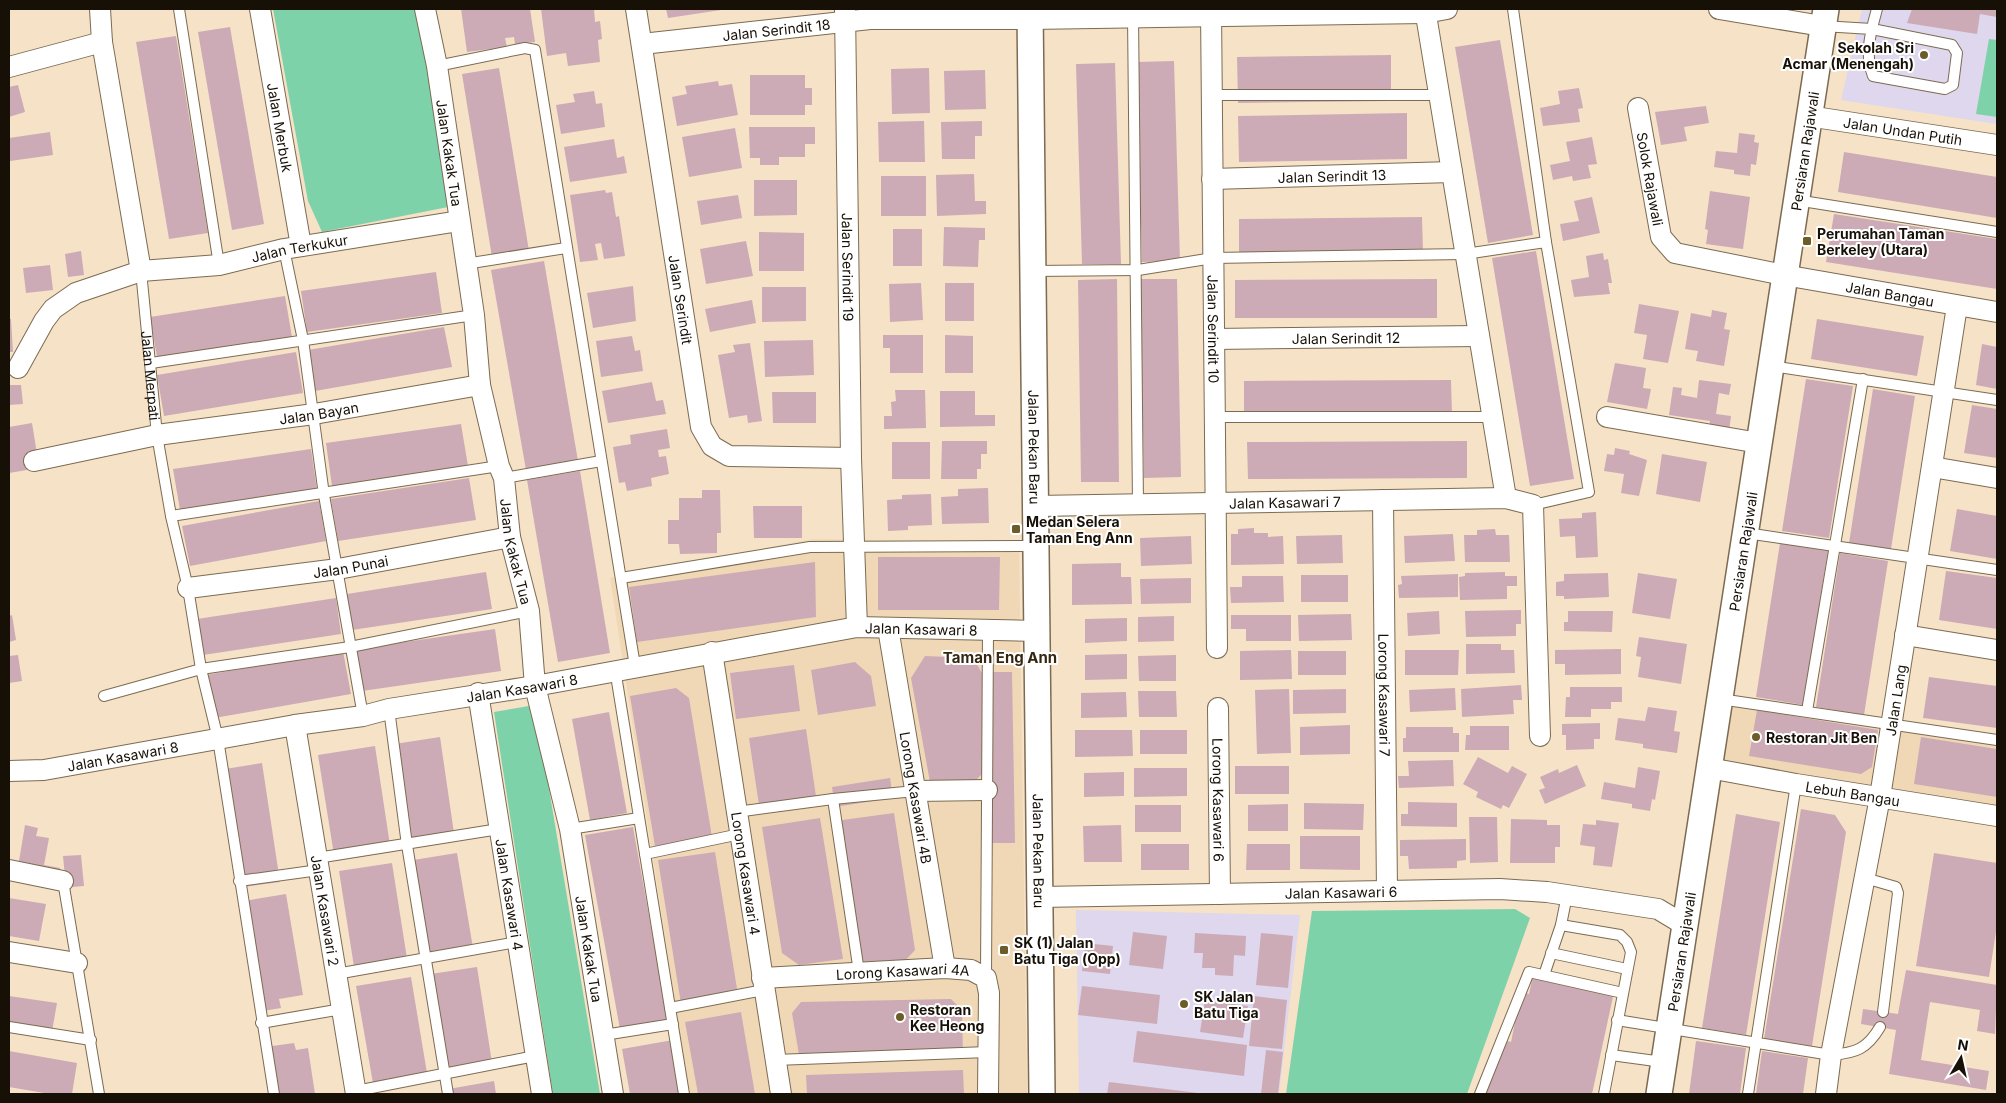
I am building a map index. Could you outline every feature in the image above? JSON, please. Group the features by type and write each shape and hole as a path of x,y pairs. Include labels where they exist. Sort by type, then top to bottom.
{"street":[{"name":"Jalan Merpati","path":"100,9 102,42 140,272"},
{"name":"Jalan Merbuk","path":"260,9 292,247"},
{"name":"Jalan Kakak Tua","path":"425,9 437,66 474,315 480,385 502,472 510,537 529,611 535,686 570,829 613,1094"},
{"name":"Jalan Serindit","path":"636,9 701,427 712,446 729,456 851,458"},
{"name":"Jalan Serindit 18","path":"642,44 846,15 1425,11 1447,9"},
{"path":"1719,9 1824,17"},
{"path":"1425,11 1506,498"},
{"name":"Jalan Serindit 10","path":"1211,13 1217,648"},
{"name":"Jalan Pekan Baru","path":"1030,14 1042,1094"},
{"name":"Jalan Serindit 19","path":"846,15 851,458 857,627"},
{"name":"Persiaran Rajawali","path":"1659,1094 1824,17"},
{"path":"9,67 102,42"},
{"name":"Solok Rajawali","path":"1638,108 1661,236 1674,254 1784,275"},
{"name":"Jalan Undan Putih","path":"1808,116 1997,144"},
{"name":"Jalan Serindit 13","path":"1212,178 1452,172"},
{"name":"Jalan Terkukur","path":"18,368 44,321 53,309 76,293 140,272 219,265 292,247 459,221"},
{"name":"Jalan Bangau","path":"1784,275 1997,312"},
{"name":"Jalan Lang","path":"1826,1094 1831,1055 1880,797 1957,306"},
{"name":"Jalan Serindit 12","path":"1214,339 1479,336"},
{"name":"Jalan Bayan","path":"34,461 157,436 314,414 480,385"},
{"path":"1607,417 1759,443"},
{"path":"1932,467 1997,478"},
{"name":"Jalan Kasawari 7","path":"1036,506 1506,498 1534,505"},
{"name":"Lorong Kasawari 7","path":"1383,500 1387,891"},
{"path":"1534,505 1540,736"},
{"name":"Jalan Punai","path":"188,588 338,568 510,537"},
{"name":"Jalan Kasawari 8","path":"9,770 44,770 295,725 363,716 389,709 478,693 535,686 616,669 857,627 1038,631"},
{"name":"Lorong Kasawari 4B","path":"888,628 945,968"},
{"path":"1906,635 1997,650"},
{"name":"Lorong Kasawari 4","path":"712,652 780,1094"},
{"name":"Jalan Kasawari 4","path":"478,693 542,1094"},
{"name":"Lorong Kasawari 6","path":"1218,708 1220,894"},
{"name":"Jalan Kasawari 2","path":"295,725 356,1093"},
{"name":"Lebuh Bangau","path":"1709,768 1997,816"},
{"path":"915,791 988,790"},
{"path":"9,870 64,880"},
{"path":"1640,906 1679,899 1692,884"},
{"name":"Jalan Kasawari 6","path":"1040,897 1500,888 1567,895 1640,906"},
{"path":"1640,906 1658,909 1668,914 1678,921 1684,929"},
{"path":"9,952 77,963"},
{"name":"Lorong Kasawari 4A","path":"763,984 859,972 945,968 971,970 986,978 990,992 988,1094"}],"lane":[{"path":"179,9 219,265"},
{"path":"1513,9 1546,242 1589,492 1534,505"},
{"path":"1824,17 1872,29 1952,45 1957,53 1953,86 1945,89 1873,76 1868,63 1872,29 1876,9"},
{"path":"1133,13 1138,504"},
{"path":"437,66 525,48 535,50 635,666"},
{"path":"1212,95 1439,95"},
{"path":"1796,200 1997,232"},
{"path":"1034,271 1136,270 1213,258 1466,254 1546,242"},
{"path":"292,247 324,495 363,716"},
{"path":"465,264 566,248"},
{"name":"Jalan Merpati","path":"140,272 157,436 188,588 201,668 218,739 261,1023 274,1094"},
{"path":"150,363 474,315"},
{"path":"1770,365 1997,400"},
{"path":"1807,711 1863,380"},
{"path":"1215,417 1492,417"},
{"path":"172,516 502,472 601,461"},
{"path":"1745,533 1997,570"},
{"path":"621,578 810,546 1037,546"},
{"path":"104,696 201,668 350,647 529,611"},
{"path":"986,978 988,630"},
{"path":"616,669 684,1094"},
{"path":"1720,699 1997,740"},
{"path":"389,709 407,845 448,1094"},
{"path":"1748,1094 1796,784"},
{"path":"736,812 833,799 915,791"},
{"path":"833,799 859,972"},
{"path":"570,829 639,818"},
{"path":"239,881 407,845 499,829"},
{"path":"645,854 740,834"},
{"path":"1865,878 1896,887 1898,893 1883,1012"},
{"path":"64,880 99,1094"},
{"path":"1544,975 1561,925 1567,895"},
{"path":"1561,925 1620,935 1627,942 1630,952 1604,1094"},
{"path":"336,974 517,942"},
{"path":"1551,953 1627,969"},
{"path":"1480,1094 1529,972 1623,993"},
{"path":"670,1008 763,984"},
{"path":"261,1023 342,1010"},
{"path":"1617,1020 1831,1055 1850,1054 1871,1043 1880,1027"},
{"path":"604,1035 673,1024"},
{"path":"9,1027 91,1040"},
{"path":"775,1060 988,1052"},
{"path":"356,1093 535,1056"},
{"path":"1611,1056 1664,1062"}],"shaded area":[{"name":"Sekolah Sri Acmar (Menengah)","path":"1862,9 1997,9 1997,124 1841,100"},
{"path":"813,539 1019,542 1027,1094 689,1094 610,578"},
{"path":"1728,704 1997,745 1997,808 1721,762"},
{"name":"SK Jalan Batu Tiga","path":"1076,910 1300,915 1279,1094 1079,1094"}],"green space":[{"path":"273,9 422,9 448,207 322,232 308,201"},
{"path":"1989,39 1997,40 1997,117 1976,114"},
{"path":"535,705 600,1094 553,1094 494,712"},
{"path":"1515,909 1530,918 1467,1094 1286,1094 1312,911"}],"building":[{"path":"461,9 530,9 535,42 515,44 514,37 505,38 507,47 467,52"},
{"path":"541,9 594,9 595,22 600,21 602,39 598,40 600,62 568,66 566,53 547,56"},
{"path":"666,9 721,9 721,10 668,18"},
{"path":"1912,9 1997,9 1997,17 1980,14 1977,34 1907,23"},
{"path":"230,27 264,224 232,230 198,32"},
{"path":"176,36 208,233 169,239 136,42"},
{"path":"1500,40 1533,235 1488,243 1455,47"},
{"path":"1391,55 1391,101 1238,103 1237,57"},
{"path":"1174,61 1180,261 1142,262 1137,62"},
{"path":"1115,63 1121,264 1082,264 1076,64"},
{"path":"499,68 529,251 492,257 462,74"},
{"path":"929,68 930,113 892,114 891,69"},
{"path":"985,70 986,109 945,110 944,71"},
{"path":"750,75 805,75 805,88 812,88 812,105 805,105 805,115 750,115"},
{"path":"718,81 719,86 732,84 738,115 677,126 672,97 687,94 685,86"},
{"path":"18,85 25,112 9,117 9,87"},
{"path":"1579,88 1583,108 1578,109 1580,122 1543,126 1540,108 1560,104 1558,91"},
{"path":"594,91 596,104 602,103 605,127 561,134 556,105 575,102 573,94"},
{"path":"1706,106 1709,123 1684,127 1687,141 1661,145 1655,112"},
{"path":"1407,113 1407,159 1239,162 1238,116"},
{"path":"924,121 925,162 879,162 878,122"},
{"path":"982,121 982,136 975,136 975,159 942,159 941,122"},
{"path":"749,127 815,127 815,144 805,144 805,157 779,157 779,165 760,165 760,158 750,158"},
{"path":"735,128 742,168 689,177 682,137"},
{"path":"50,132 53,155 10,161 9,138"},
{"path":"1739,133 1755,135 1754,142 1759,143 1756,165 1751,164 1750,176 1734,174 1734,170 1714,167 1716,151 1737,153"},
{"path":"1592,137 1597,164 1588,165 1591,178 1573,181 1572,176 1553,180 1550,165 1570,161 1566,142"},
{"path":"614,139 617,158 624,156 627,173 570,182 564,147"},
{"path":"1844,152 1997,177 1997,218 1838,192"},
{"path":"974,174 975,201 986,201 986,214 937,216 936,175"},
{"path":"881,176 926,176 926,216 881,216"},
{"path":"754,180 797,180 797,215 754,216"},
{"path":"605,190 606,193 612,192 616,217 619,216 625,256 604,259 601,243 595,244 598,260 580,262 570,195"},
{"path":"1710,191 1750,197 1743,249 1706,244 1708,230 1705,229"},
{"path":"738,195 742,218 701,225 697,201"},
{"path":"1592,197 1600,233 1563,241 1560,224 1579,221 1574,201"},
{"path":"1834,214 1997,239 1997,289 1826,262"},
{"path":"1422,217 1423,253 1239,255 1239,219"},
{"path":"944,227 985,228 985,240 979,240 978,267 943,266"},
{"path":"893,229 922,229 922,266 893,266"},
{"path":"759,232 804,233 804,271 759,271"},
{"path":"746,241 753,276 706,284 700,249"},
{"path":"81,251 84,275 68,277 65,254"},
{"path":"1536,251 1574,479 1530,486 1492,258"},
{"path":"1603,253 1604,260 1608,259 1612,283 1608,283 1610,294 1574,297 1571,280 1589,277 1586,256"},
{"path":"544,261 578,461 526,470 491,270"},
{"path":"50,265 53,290 26,293 23,268"},
{"path":"436,272 442,313 307,332 301,291"},
{"path":"1117,279 1119,482 1081,482 1078,280"},
{"path":"1140,279 1177,279 1181,477 1144,478"},
{"path":"1437,279 1437,318 1235,318 1235,280"},
{"path":"921,283 923,320 890,322 889,284"},
{"path":"945,283 974,283 974,321 945,321"},
{"path":"633,286 636,321 593,328 587,293"},
{"path":"762,287 806,287 806,321 762,322"},
{"path":"285,296 292,337 157,357 150,317"},
{"path":"752,300 756,323 710,332 705,309"},
{"path":"1639,304 1679,311 1668,363 1643,359 1647,335 1634,333"},
{"path":"1712,310 1727,313 1724,329 1730,330 1724,366 1696,361 1698,351 1685,349 1691,313 1711,317"},
{"path":"9,319 11,319 13,352 9,352"},
{"path":"1817,319 1924,336 1917,376 1811,359"},
{"path":"444,327 452,367 315,391 308,350"},
{"path":"883,335 923,335 923,373 890,373 890,348 883,348"},
{"path":"945,335 973,336 973,373 945,373"},
{"path":"632,336 635,351 640,350 643,371 601,377 596,341"},
{"path":"813,340 814,375 765,377 764,341"},
{"path":"750,343 762,421 748,423 747,415 729,418 718,355 735,352 733,345"},
{"path":"1982,344 1997,347 1997,389 1976,385"},
{"path":"296,352 303,393 164,416 157,375"},
{"path":"1615,363 1646,368 1643,388 1651,389 1647,409 1607,402"},
{"path":"1806,379 1853,386 1829,538 1782,531"},
{"path":"1451,380 1452,415 1244,416 1244,381"},
{"path":"1699,380 1731,384 1729,395 1719,393 1716,414 1731,416 1729,431 1709,428 1710,421 1669,415 1673,387 1682,388 1681,395 1697,398"},
{"path":"652,382 656,401 663,400 666,414 608,423 602,391"},
{"path":"9,385 21,385 23,404 9,405"},
{"path":"1873,389 1915,396 1891,549 1849,543"},
{"path":"895,390 925,390 926,428 884,429 884,416 892,416 891,402 896,401"},
{"path":"940,391 975,391 975,415 995,415 995,426 940,427"},
{"path":"772,392 816,392 816,423 773,423"},
{"path":"1972,405 1997,409 1997,458 1964,453"},
{"path":"32,423 37,454 25,456 27,470 9,473 9,427"},
{"path":"461,424 468,466 332,486 326,443"},
{"path":"667,429 670,448 658,450 659,457 666,456 669,474 651,478 652,486 627,491 625,482 619,483 613,447 631,444 630,435"},
{"path":"942,441 987,441 987,454 981,454 981,469 977,469 977,479 941,479"},
{"path":"1467,441 1467,478 1248,479 1247,442"},
{"path":"892,442 930,442 930,479 892,479"},
{"path":"1615,448 1630,451 1629,454 1647,460 1639,496 1621,493 1624,474 1604,471 1607,454 1614,455"},
{"path":"311,449 317,490 180,510 173,469"},
{"path":"1662,454 1707,462 1700,502 1656,494"},
{"path":"580,471 610,653 558,662 527,480"},
{"path":"469,478 476,520 338,541 331,499"},
{"path":"988,488 989,523 942,524 941,497 958,496 958,489"},
{"path":"702,490 720,490 721,533 717,533 717,553 680,554 679,544 668,544 668,520 679,520 679,498 702,498"},
{"path":"931,494 932,525 908,526 908,530 888,531 887,500 902,499 902,495"},
{"path":"319,501 326,541 190,566 182,526"},
{"path":"753,506 802,506 802,538 754,538"},
{"path":"1957,509 1997,516 1997,559 1950,551"},
{"path":"1596,512 1598,557 1576,558 1575,536 1560,537 1559,519 1582,518 1582,513"},
{"path":"1254,528 1254,533 1268,533 1268,537 1283,536 1284,564 1231,565 1231,534 1238,534 1238,529"},
{"path":"1495,529 1496,535 1509,535 1510,562 1465,562 1464,535 1477,535 1477,530"},
{"path":"1453,534 1455,561 1405,563 1404,536"},
{"path":"1342,535 1343,563 1297,564 1296,536"},
{"path":"1191,536 1192,564 1141,566 1140,538"},
{"path":"1780,543 1828,551 1803,705 1756,697"},
{"path":"1840,553 1888,561 1864,715 1816,707"},
{"path":"878,557 1000,557 999,610 878,610"},
{"path":"815,562 816,617 637,642 629,587"},
{"path":"1121,563 1121,577 1131,577 1132,604 1072,605 1072,564"},
{"path":"1946,571 1997,578 1997,629 1939,620"},
{"path":"486,572 492,609 352,630 347,594"},
{"path":"1505,572 1505,576 1517,576 1517,586 1507,586 1507,599 1460,600 1459,577 1465,576 1465,573"},
{"path":"1608,573 1609,597 1564,599 1564,596 1556,596 1556,582 1564,581 1564,574"},
{"path":"1638,573 1677,579 1670,619 1632,613"},
{"path":"1458,574 1458,597 1399,598 1398,585 1402,584 1401,576"},
{"path":"1301,575 1348,575 1348,602 1301,602"},
{"path":"1242,576 1283,576 1284,602 1231,603 1230,587 1242,587"},
{"path":"1191,578 1191,603 1141,604 1140,579"},
{"path":"336,598 341,634 203,655 197,619"},
{"path":"1521,610 1521,624 1516,624 1516,636 1466,637 1465,611"},
{"path":"1439,611 1440,634 1408,636 1407,613"},
{"path":"1568,611 1613,611 1612,632 1564,631 1564,622 1568,622"},
{"path":"1351,614 1352,640 1299,641 1298,615"},
{"path":"12,615 16,640 9,642 9,616"},
{"path":"1231,615 1291,615 1291,641 1246,641 1246,629 1231,629"},
{"path":"1174,616 1174,641 1138,642 1138,617"},
{"path":"1127,618 1127,641 1085,643 1085,619"},
{"path":"495,629 501,671 362,691 356,649"},
{"path":"1639,637 1687,644 1681,684 1638,677 1641,657 1636,656"},
{"path":"1466,644 1501,644 1501,650 1514,650 1515,673 1466,674"},
{"path":"1621,649 1621,674 1565,675 1565,664 1555,664 1555,650"},
{"path":"1291,650 1292,679 1240,680 1240,651"},
{"path":"1405,650 1459,650 1458,675 1405,675"},
{"path":"343,651 351,694 214,718 206,675"},
{"path":"1298,651 1346,651 1346,675 1298,675"},
{"path":"1127,654 1127,679 1085,680 1085,655"},
{"path":"18,655 22,681 9,683 9,656"},
{"path":"1176,655 1176,681 1139,681 1138,656"},
{"path":"925,656 973,658 982,673 987,769 972,784 930,782 911,678"},
{"path":"855,662 871,676 876,706 818,715 811,670"},
{"path":"794,665 800,711 736,719 730,673"},
{"path":"989,672 1012,672 1015,843 992,843"},
{"path":"1929,677 1997,686 1997,728 1923,718"},
{"path":"1521,685 1522,700 1513,700 1514,714 1462,717 1461,689"},
{"path":"1570,687 1622,687 1622,702 1611,702 1611,709 1591,709 1591,717 1565,717 1566,697 1570,697"},
{"path":"676,688 689,698 712,837 655,846 630,696"},
{"path":"1455,688 1456,710 1410,712 1409,690"},
{"path":"1289,689 1291,753 1257,754 1255,690"},
{"path":"1346,689 1346,713 1293,714 1293,690"},
{"path":"1138,691 1176,691 1177,717 1139,717"},
{"path":"1126,692 1127,717 1081,718 1081,693"},
{"path":"1648,707 1677,711 1674,731 1680,732 1677,753 1643,748 1643,744 1615,740 1618,718 1645,721"},
{"path":"1757,710 1878,730 1872,767 1861,774 1749,756"},
{"path":"609,712 627,813 590,820 572,719"},
{"path":"1600,723 1600,739 1594,739 1594,749 1566,750 1566,735 1562,735 1562,724"},
{"path":"1350,725 1350,754 1300,755 1300,727"},
{"path":"1470,726 1509,726 1509,750 1465,750 1466,735 1470,735"},
{"path":"1406,727 1453,727 1453,733 1459,733 1459,752 1403,752 1403,738 1406,738"},
{"path":"806,729 817,803 760,812 749,738"},
{"path":"1075,730 1132,730 1133,756 1075,757"},
{"path":"1140,730 1187,730 1187,754 1140,754"},
{"path":"440,737 455,840 403,848 388,745"},
{"path":"1921,737 1997,749 1997,797 1914,784"},
{"path":"375,746 391,852 335,861 318,755"},
{"path":"1478,757 1508,773 1512,766 1527,774 1509,808 1503,805 1501,809 1476,797 1478,792 1463,784"},
{"path":"1453,760 1454,786 1399,788 1398,776 1409,776 1408,761"},
{"path":"262,763 280,882 236,888 219,770"},
{"path":"1577,765 1586,786 1545,804 1539,790 1545,788 1540,777 1558,769 1559,773"},
{"path":"1235,766 1289,766 1289,794 1235,794"},
{"path":"1638,767 1660,771 1655,800 1652,799 1650,811 1632,808 1632,804 1601,799 1604,782 1635,788"},
{"path":"1134,768 1187,768 1187,796 1134,797"},
{"path":"1124,772 1124,796 1084,797 1084,773"},
{"path":"890,778 893,798 835,807 832,787"},
{"path":"1408,802 1457,803 1457,827 1401,826 1401,814 1408,814"},
{"path":"1304,803 1364,804 1363,830 1304,829"},
{"path":"1288,804 1288,831 1248,831 1248,805"},
{"path":"1135,805 1181,805 1181,832 1135,832"},
{"path":"1801,809 1835,815 1846,832 1812,1046 1764,1039"},
{"path":"894,813 915,950 902,964 856,966 835,821"},
{"path":"1736,814 1780,822 1746,1035 1702,1028"},
{"path":"1469,817 1497,817 1498,862 1470,863"},
{"path":"820,818 843,959 799,965 782,953 762,827"},
{"path":"1511,819 1547,820 1547,825 1560,825 1560,847 1555,847 1555,863 1510,863"},
{"path":"1596,820 1619,823 1612,867 1593,865 1595,847 1580,845 1583,824 1596,825"},
{"path":"25,825 38,828 36,836 49,838 44,865 60,868 57,886 17,873"},
{"path":"1121,825 1122,862 1084,862 1083,826"},
{"path":"633,827 669,1027 621,1035 585,835"},
{"path":"1300,836 1360,836 1360,870 1300,869"},
{"path":"1466,839 1466,860 1457,861 1457,868 1409,869 1408,856 1400,856 1400,840"},
{"path":"1141,844 1189,844 1189,870 1141,870"},
{"path":"1247,844 1290,844 1290,870 1246,870"},
{"path":"715,852 738,995 681,1004 658,860"},
{"path":"457,853 474,954 423,962 407,861"},
{"path":"1934,853 1997,863 1997,925 1989,977 1916,966"},
{"path":"81,855 84,886 62,888 65,877 63,856"},
{"path":"392,863 408,965 355,973 339,871"},
{"path":"286,894 303,995 279,999 281,1008 257,1012 238,902"},
{"path":"9,898 46,904 39,941 9,936"},
{"path":"1133,932 1167,936 1163,969 1129,965"},
{"path":"1195,933 1246,936 1245,956 1234,955 1233,976 1215,975 1215,968 1202,968 1203,953 1194,953"},
{"path":"1261,933 1293,936 1288,988 1256,985"},
{"path":"1085,943 1113,946 1110,974 1082,971"},
{"path":"477,967 493,1069 440,1077 424,975"},
{"path":"1906,970 1997,985 1995,1034 1977,1031 1980,1010 1930,1002 1921,1060 1989,1071 1986,1090 1889,1074 1896,1030 1861,1024 1863,1009 1898,1014"},
{"path":"1533,975 1614,992 1592,1094 1484,1094 1496,1038 1511,1042 1521,992 1529,994"},
{"path":"411,977 428,1079 374,1089 356,986"},
{"path":"1082,986 1160,995 1157,1024 1078,1015"},
{"path":"9,996 57,1003 51,1037 9,1030"},
{"path":"1254,996 1287,1000 1282,1049 1249,1046"},
{"path":"951,999 962,1010 963,1057 800,1061 792,1013 801,1002"},
{"path":"1205,1000 1248,1006 1243,1038 1200,1032"},
{"path":"741,1012 755,1094 698,1094 685,1022"},
{"path":"1137,1031 1247,1045 1244,1076 1133,1062"},
{"path":"673,1040 684,1094 630,1094 622,1049"},
{"path":"1696,1041 1746,1048 1740,1094 1689,1094"},
{"path":"294,1043 296,1050 308,1048 315,1094 273,1094 265,1047"},
{"path":"1266,1050 1283,1052 1278,1094 1261,1094"},
{"path":"9,1051 77,1063 72,1094 50,1094 9,1087"},
{"path":"1762,1051 1808,1058 1803,1094 1756,1094"},
{"path":"963,1070 964,1094 807,1094 806,1075"},
{"path":"494,1081 496,1094 443,1094 443,1090"},
{"path":"1109,1082 1198,1093 1198,1094 1107,1094"}],"place":[{"name":"Sekolah Sri Acmar (Menengah)","path":"1924,55"},
{"name":"Perumahan Taman Berkeley (Utara)","path":"1807,241"},
{"name":"Medan Selera Taman Eng Ann","path":"1016,529"},
{"name":"Restoran Jit Ben","path":"1756,737"},
{"name":"SK (1) Jalan Batu Tiga (Opp)","path":"1004,950"},
{"name":"SK Jalan Batu Tiga","path":"1184,1004"},
{"name":"Restoran Kee Heong","path":"900,1017"}],"district":[{"name":"Taman Eng Ann","path":"1000,657"}]}
